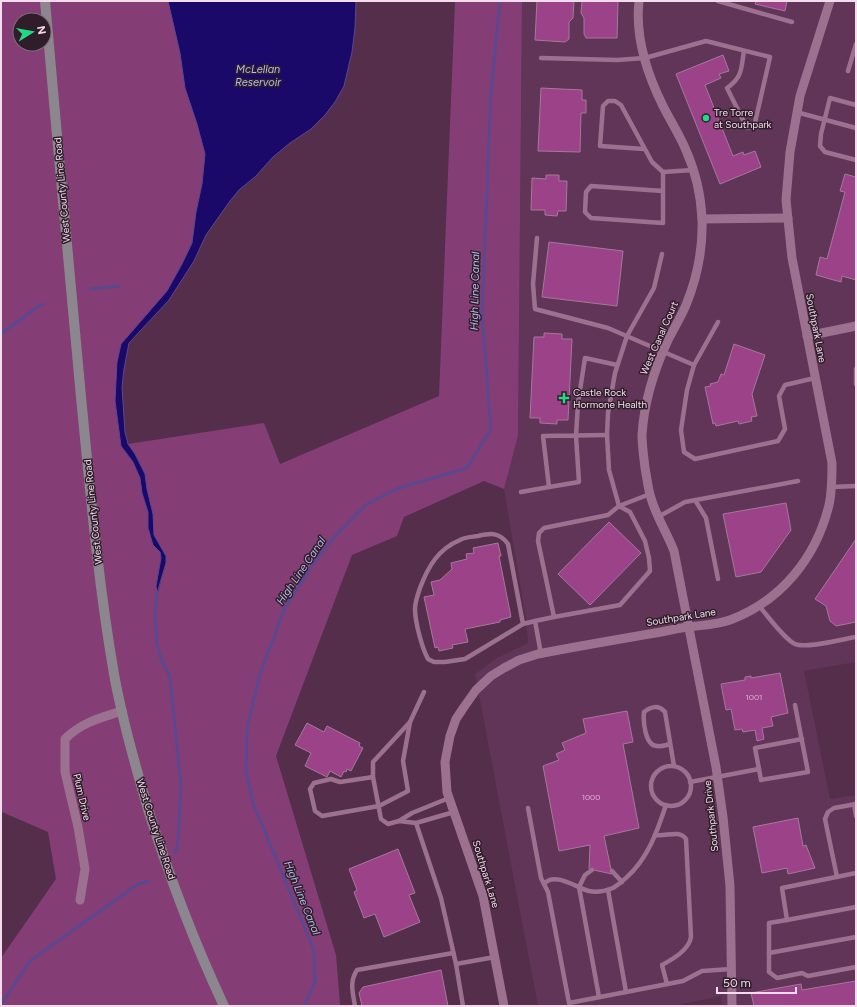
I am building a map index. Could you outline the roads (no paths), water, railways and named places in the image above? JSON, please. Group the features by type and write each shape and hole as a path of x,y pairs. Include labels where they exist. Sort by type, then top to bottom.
{"main road":[{"name":"West County Line Road","path":"45,1 92,512 114,676 140,783 173,883 207,971 224,1006"}],"street":[{"name":"West Canal Court","path":"639,1 638,26 653,86 686,149 699,191 702,219 700,251 692,287 686,305 663,352 650,388 646,403 642,437 650,494 658,517 667,533 674,551 689,626"},
{"name":"Southpark Lane","path":"504,1006 483,896 447,792 445,762 450,736 456,719 476,690 491,676 520,660 541,654 689,626 708,625 728,620 749,612 777,593 801,567 816,540 829,505 832,487 832,463 792,258 786,200 788,168 796,112 830,1"},
{"path":"702,219 788,218"},
{"path":"807,336 856,326"},
{"name":"Southpark Drive","path":"689,626 718,778 723,817 730,886 732,1006"},
{"name":"Plum Drive","path":"80,900 84,869 78,827 65,772 65,740 73,731 86,723 122,711"}],"lane":[{"path":"718,1 792,22"},
{"path":"541,58 617,60 645,58 706,41 770,57 754,127 747,128 728,88 736,82 740,74 744,51"},
{"path":"848,71 856,44"},
{"path":"856,105 830,98 821,134 820,146 825,152 856,160"},
{"path":"644,149 600,146 603,106 608,101 615,101 621,105 652,162 663,172 693,170"},
{"path":"796,112 856,128"},
{"path":"663,172 663,191 662,223 591,218 585,212 586,192 591,186 663,191"},
{"path":"537,238 533,284 535,309 608,328 694,365"},
{"path":"523,624 508,544 503,537 489,534 454,542 432,562 425,574 418,593 415,608 423,650 428,659 434,662 445,662 465,658 523,624 620,604 650,571 645,541 630,512 620,506 609,470 607,435 608,413 617,365 627,336 654,288 662,254"},
{"path":"718,322 694,365 687,390 681,430 684,452 695,459 778,441 785,429 779,396 784,385 815,378"},
{"path":"521,492 579,482 576,436 578,403 585,358 617,365"},
{"path":"856,368 856,384"},
{"path":"549,487 543,436 607,435"},
{"path":"658,517 685,502 798,481"},
{"path":"832,487 856,486"},
{"path":"554,617 538,541 539,533 544,528 608,514 620,506 650,494"},
{"path":"695,500 706,518 718,579"},
{"path":"759,606 787,638 795,644 805,646 856,637"},
{"path":"535,621 541,654"},
{"path":"373,776 340,782 331,779 314,783 310,789 315,811 322,816 379,806 408,790 404,761 410,722 424,692"},
{"path":"795,705 802,739 808,772 761,780 755,748 802,739"},
{"path":"670,744 656,746 651,744 648,740 644,712 649,708 661,708 665,712 674,766"},
{"path":"410,722 373,762 373,776 381,819 388,824 399,821 412,813 449,798"},
{"path":"667,766 674,766 684,772 690,782 688,795 679,804 666,805 660,803 652,792 652,779 656,773 667,766"},
{"path":"690,782 718,778 759,769"},
{"path":"837,877 825,819 828,812 834,808 855,804 856,816"},
{"path":"544,884 546,881 554,879 596,892 608,890 622,882 637,868 647,853 666,805"},
{"path":"528,808 541,878 548,892 569,1003 683,981 702,971 732,968"},
{"path":"399,821 416,823 454,812"},
{"path":"416,823 442,898 463,1006"},
{"path":"655,835 679,834 683,835 686,839 691,937 688,946 672,960 662,965 667,984"},
{"path":"592,870 585,875 579,887 599,997"},
{"path":"612,871 622,882"},
{"path":"787,920 782,888 856,873"},
{"path":"608,890 626,992"},
{"path":"856,907 769,923 770,972 777,978 802,974 808,976 856,966"},
{"path":"769,953 856,937"},
{"path":"355,1006 352,977 357,970 453,953"},
{"path":"456,964 495,957"}],"water":[{"name":"McLellan Reservoir","path":"168,1 356,1 352,52 344,86 335,102 311,129 273,157 256,176 239,190 206,235 194,261 169,300 129,343 122,387 125,432 128,444 145,474 153,514 154,535 166,556 166,563 157,593 156,586 161,558 160,552 153,545 148,528 148,512 142,493 140,478 133,462 121,446 115,401 117,362 121,344 167,291 182,264 192,243 196,212 202,184 205,154 185,88 180,53"}],"waterway":[{"name":"High Line Canal","path":"304,1006 315,982 314,950 253,803 246,771 247,728 260,674 284,610 313,564 335,536 366,505 396,489 467,468 491,429 482,315 491,91 500,1"},
{"path":"91,289 119,286"},
{"path":"1,334 43,304"},
{"path":"157,593 155,614 157,644 160,656 170,677 181,786 178,843 175,853"},
{"path":"1,1005 30,961 138,884 149,881"}],"place":[{"name":"Tre Torre at Southpark","path":"706,118"},
{"name":"Castle Rock Hormone Health","path":"564,398"}]}
